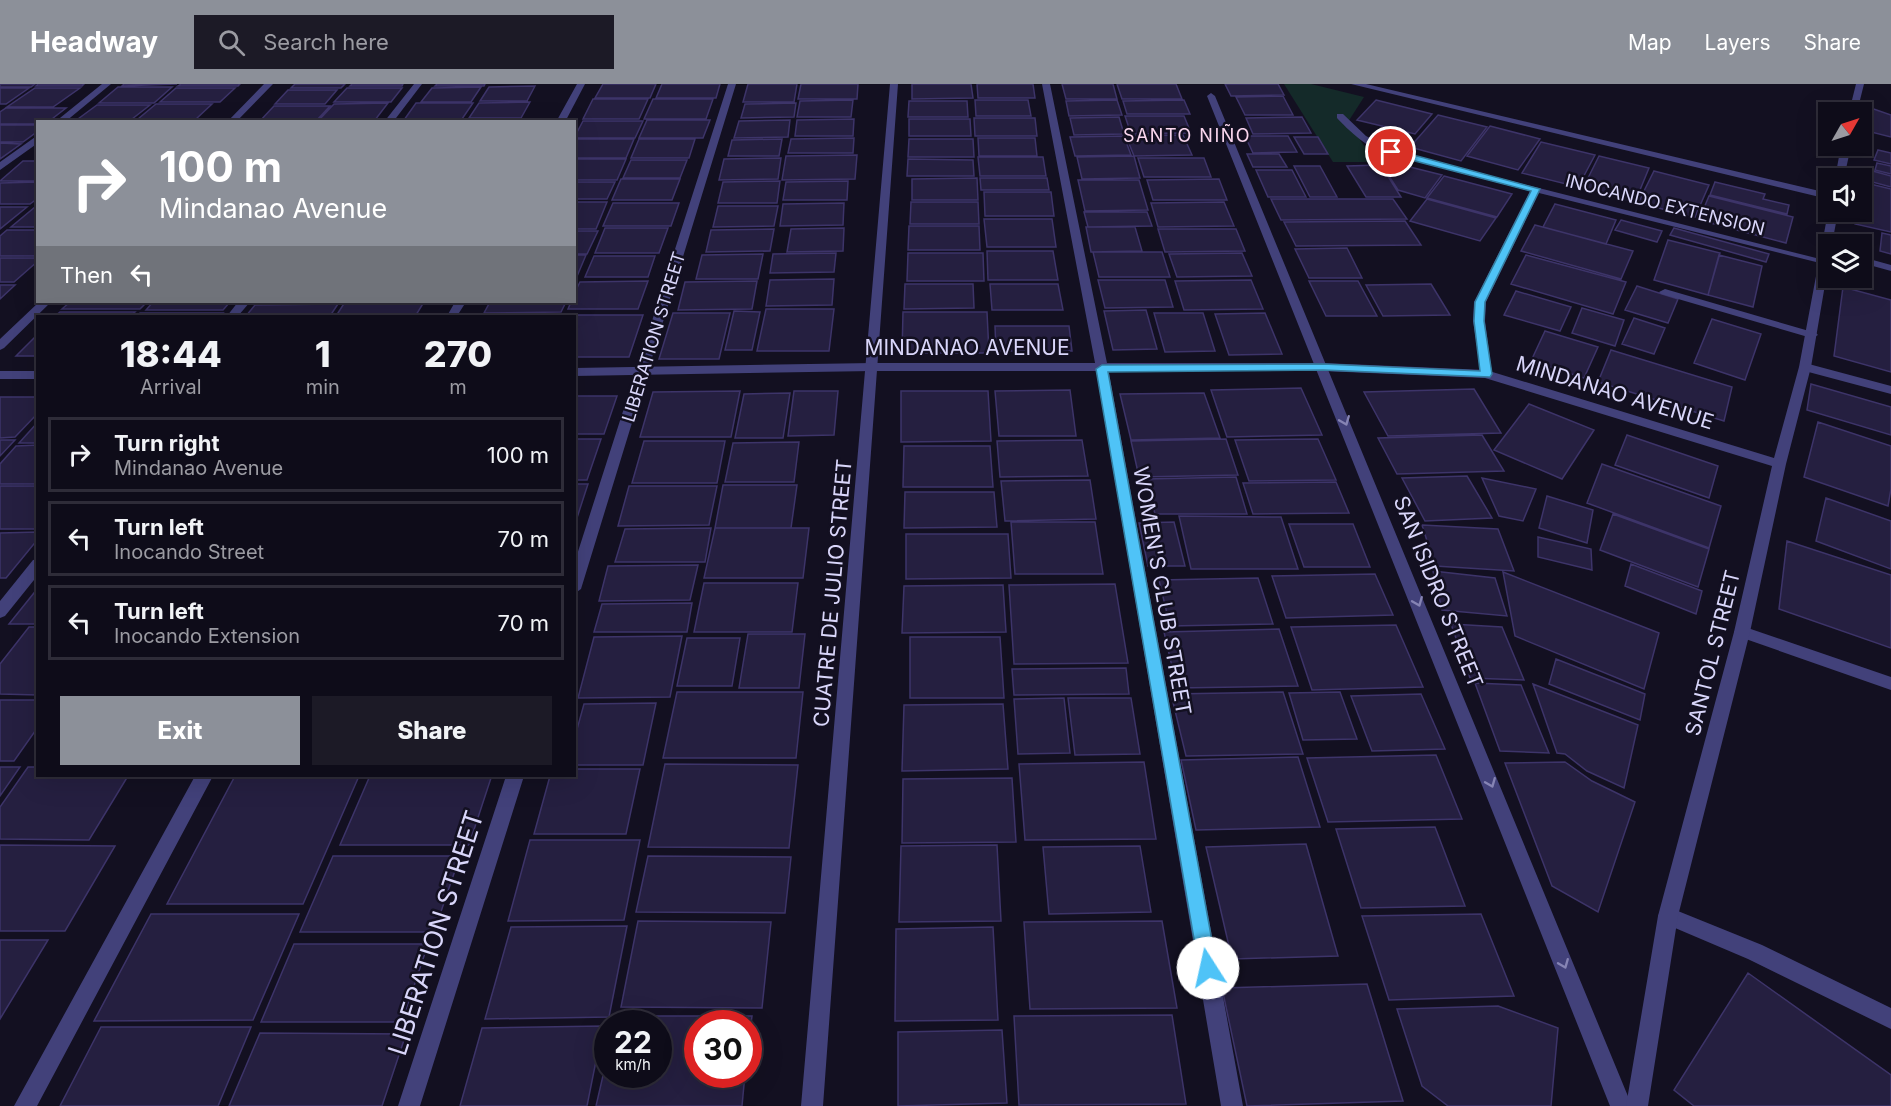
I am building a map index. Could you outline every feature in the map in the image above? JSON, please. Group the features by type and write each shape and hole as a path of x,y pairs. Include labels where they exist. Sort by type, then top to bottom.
{"street":[{"path":"62,120 107,84"},
{"path":"233,120 269,84"},
{"path":"390,120 418,84"},
{"path":"561,120 580,84"},
{"name":"LIBERATION STREET","path":"576,583 732,84"},
{"name":"CUATRE DE JULIO STREET","path":"813,1106 894,84"},
{"name":"WOMEN'S CLUB STREET","path":"1046,84 1102,369 1232,1106"},
{"path":"1354,84 1818,194"},
{"path":"1856,102 1860,84"},
{"name":"SAN ISIDRO STREET","path":"1211,96 1323,367 1621,1106"},
{"name":"INOCANDO EXTENSION","path":"1340,116 1353,132 1369,144 1391,152 1536,189 1818,253"},
{"path":"0,167 36,140"},
{"path":"1486,374 1479,321 1480,302 1536,189"},
{"path":"1872,263 1891,268"},
{"name":"SANTOL STREET","path":"1637,1106 1668,916 1742,632 1779,464 1805,368 1821,288"},
{"path":"1665,292 1812,335"},
{"path":"0,346 44,303"},
{"path":"233,315 243,303"},
{"name":"MINDANAO AVENUE","path":"576,372 873,367 1102,369 1323,367 1486,374 1779,464"},
{"path":"1805,368 1891,390"},
{"path":"0,375 36,375"},
{"path":"0,612 36,567"},
{"path":"1742,632 1891,684"},
{"path":"26,1106 203,777"},
{"name":"LIBERATION STREET","path":"409,1106 515,777"},
{"path":"1668,916 1755,952 1891,1019"}],"green space":[{"path":"1284,84 1311,84 1364,97 1348,122 1375,162 1333,162"}],"building":[{"path":"0,84 35,84 31,87 0,87"},
{"path":"38,84 84,84 82,86 36,86"},
{"path":"124,84 177,84 122,86"},
{"path":"181,84 240,84 238,86 178,86"},
{"path":"295,84 345,84 341,88 291,88"},
{"path":"352,84 403,84 402,86 350,86"},
{"path":"437,84 485,84 484,86 435,86"},
{"path":"603,84 656,84 650,98 595,98"},
{"path":"662,84 720,84 716,98 656,98"},
{"path":"748,84 797,84 794,102 743,102"},
{"path":"801,84 858,84 857,99 798,99"},
{"path":"912,84 971,84 973,98 912,99"},
{"path":"977,84 1033,84 1035,98 978,98"},
{"path":"1062,84 1113,84 1117,99 1066,99"},
{"path":"1117,84 1176,84 1182,99 1122,99"},
{"path":"1225,84 1278,84 1284,95 1231,96"},
{"path":"535,86 527,101 480,101 489,87"},
{"path":"118,87 172,87 154,103 99,103"},
{"path":"481,87 471,102 421,102 432,88"},
{"path":"0,88 29,88 6,104 0,104"},
{"path":"35,88 80,88 53,107 7,107"},
{"path":"176,88 235,88 220,102 160,102"},
{"path":"347,88 402,88 391,102 334,102"},
{"path":"288,90 337,90 325,104 275,104"},
{"path":"1283,96 1293,115 1245,115 1236,97"},
{"path":"593,99 648,99 639,119 583,119"},
{"path":"653,99 713,99 706,119 644,119"},
{"path":"853,100 851,117 797,117 800,101"},
{"path":"975,100 1028,100 1031,116 976,116"},
{"path":"1117,100 1122,115 1069,116 1066,101"},
{"path":"1184,100 1190,114 1127,114 1123,101"},
{"path":"1376,100 1432,114 1415,134 1357,120"},
{"path":"909,101 967,101 968,117 908,117"},
{"path":"530,102 521,118 469,118 479,103"},
{"path":"388,103 375,120 319,120 334,104"},
{"path":"416,103 473,103 462,119 404,120"},
{"path":"796,103 794,117 741,118 745,104"},
{"path":"156,104 212,104 196,119 138,119"},
{"path":"97,105 150,105 132,119 78,119"},
{"path":"274,106 330,106 317,120 261,120"},
{"path":"6,108 66,108 51,120 36,120 36,124 0,124 0,112"},
{"path":"1872,108 1891,115 1891,137 1872,132"},
{"path":"1438,115 1487,127 1461,161 1410,147"},
{"path":"1125,116 1184,116 1191,133 1131,134"},
{"path":"1119,117 1124,134 1074,135 1070,118"},
{"path":"1302,117 1311,133 1253,134 1246,118"},
{"path":"974,118 1035,118 1037,136 975,136"},
{"path":"854,119 853,136 795,136 797,120"},
{"path":"909,119 970,119 971,136 909,136"},
{"path":"647,120 710,120 703,138 639,138"},
{"path":"790,120 788,137 734,138 739,121"},
{"path":"583,121 643,121 635,138 576,138"},
{"path":"0,125 36,125 36,132 23,142 0,142"},
{"path":"1490,126 1540,139 1518,170 1467,156"},
{"path":"1183,135 1192,155 1134,156 1126,136"},
{"path":"1124,136 1131,155 1075,156 1070,137"},
{"path":"1245,136 1288,136 1297,152 1253,153"},
{"path":"1294,137 1318,137 1328,154 1304,154"},
{"path":"854,138 853,153 788,153 791,139"},
{"path":"978,138 1035,138 1037,156 979,156"},
{"path":"576,139 634,139 626,158 576,158"},
{"path":"639,139 695,139 689,158 631,158"},
{"path":"782,139 779,156 728,156 732,140"},
{"path":"909,139 973,139 974,157 908,157"},
{"path":"1541,142 1595,155 1578,187 1522,173"},
{"path":"0,143 21,144 0,159"},
{"path":"1878,150 1891,153 1891,164 1874,160"},
{"path":"1247,154 1279,154 1287,167 1253,167"},
{"path":"857,155 855,179 782,180 786,156"},
{"path":"1134,156 1140,178 1082,179 1077,157"},
{"path":"1599,156 1649,168 1635,202 1583,188"},
{"path":"978,157 1043,157 1046,176 980,176"},
{"path":"781,158 778,179 719,180 724,159"},
{"path":"1138,158 1204,158 1211,177 1144,177"},
{"path":"576,159 626,159 617,180 576,180"},
{"path":"908,159 973,160 974,176 907,176"},
{"path":"631,160 687,160 680,178 623,178"},
{"path":"23,161 36,161 36,181 0,181"},
{"path":"1386,161 1442,175 1425,198 1398,190 1382,165"},
{"path":"1877,163 1891,166 1891,174 1875,170"},
{"path":"1381,165 1401,197 1366,197 1347,166"},
{"path":"1294,166 1320,166 1337,197 1310,197"},
{"path":"1256,170 1292,170 1306,197 1268,197"},
{"path":"1654,171 1709,185 1695,217 1638,203"},
{"path":"1872,171 1891,176 1891,187 1872,182"},
{"path":"1444,176 1512,194 1497,217 1427,198"},
{"path":"977,178 978,200 912,200 912,179"},
{"path":"980,178 1047,178 1049,190 981,190"},
{"path":"621,179 680,179 672,200 612,200"},
{"path":"1219,179 1227,200 1153,200 1147,180"},
{"path":"1078,180 1139,180 1148,210 1085,211"},
{"path":"780,181 777,203 718,203 723,182"},
{"path":"848,181 847,200 783,200 786,182"},
{"path":"36,182 36,200 30,204 0,204 0,183"},
{"path":"576,182 615,182 607,199 576,199"},
{"path":"1715,182 1765,194 1763,199 1789,205 1787,214 1710,195"},
{"path":"1872,184 1891,189 1891,232 1855,224 1855,222 1872,222"},
{"path":"984,192 1051,192 1054,216 985,216"},
{"path":"1709,196 1793,217 1786,243 1699,220"},
{"path":"1271,199 1393,199 1407,219 1281,220"},
{"path":"1427,199 1496,218 1480,241 1410,221"},
{"path":"576,202 607,202 596,229 576,229"},
{"path":"911,202 978,202 979,224 910,224"},
{"path":"1224,202 1234,226 1158,227 1151,203"},
{"path":"613,203 679,203 671,226 603,226"},
{"path":"844,203 843,225 780,226 783,204"},
{"path":"1555,204 1616,220 1606,244 1543,227"},
{"path":"718,206 778,206 774,226 713,227"},
{"path":"0,207 27,207 0,229"},
{"path":"35,207 36,207 36,227 11,227"},
{"path":"1084,212 1147,212 1152,226 1088,227"},
{"path":"984,219 1052,219 1056,247 987,247"},
{"path":"1621,220 1662,231 1657,242 1615,230"},
{"path":"1405,221 1421,245 1296,246 1284,222"},
{"path":"1535,225 1633,251 1621,279 1521,251"},
{"path":"909,226 979,226 980,250 908,250"},
{"path":"1086,227 1135,227 1142,251 1091,252"},
{"path":"605,228 668,228 659,253 595,253"},
{"path":"844,228 843,251 787,252 791,229"},
{"path":"1674,228 1769,254 1766,262 1670,235"},
{"path":"774,229 770,251 706,252 711,230"},
{"path":"1158,229 1236,229 1245,251 1165,252"},
{"path":"7,230 36,230 36,256 0,256 0,236"},
{"path":"576,231 598,231 587,254 576,254"},
{"path":"1882,233 1891,235 1891,254 1880,251"},
{"path":"1668,240 1720,253 1708,295 1654,280"},
{"path":"1347,248 1362,278 1309,278 1295,249"},
{"path":"987,251 1053,251 1058,280 988,280"},
{"path":"1093,252 1162,252 1170,277 1099,277"},
{"path":"836,253 834,272 770,273 773,254"},
{"path":"908,253 983,253 984,281 907,281"},
{"path":"1242,253 1252,276 1177,277 1169,254"},
{"path":"763,254 758,279 696,279 702,255"},
{"path":"576,255 586,255 576,279"},
{"path":"1526,255 1626,282 1613,314 1511,284"},
{"path":"1719,255 1762,266 1753,307 1708,295"},
{"path":"594,256 655,256 648,277 585,277"},
{"path":"0,258 36,258 36,263 14,282 0,282"},
{"path":"834,279 832,305 766,306 770,280"},
{"path":"1098,280 1165,280 1173,307 1105,308"},
{"path":"1251,280 1263,309 1184,310 1175,281"},
{"path":"648,281 638,309 568,309 571,303 576,303 576,290 580,282"},
{"path":"757,281 752,309 678,310 685,282"},
{"path":"1309,281 1358,281 1377,316 1326,316"},
{"path":"905,284 973,284 974,308 904,309"},
{"path":"990,284 1058,284 1063,310 992,310"},
{"path":"1431,284 1450,315 1383,316 1366,285"},
{"path":"0,285 15,285 0,299"},
{"path":"1637,286 1678,299 1668,323 1625,310"},
{"path":"1843,288 1891,300 1891,372 1834,356"},
{"path":"1516,291 1571,307 1560,331 1504,315"},
{"path":"69,303 146,303 140,309 62,309"},
{"path":"152,303 229,303 223,310 146,310"},
{"path":"344,303 423,303 416,315 337,315"},
{"path":"489,303 566,303 561,312 484,313"},
{"path":"338,304 331,315 247,315 255,305"},
{"path":"1582,308 1624,320 1615,346 1572,333"},
{"path":"766,309 834,309 829,351 757,351"},
{"path":"1146,310 1157,349 1113,350 1104,311"},
{"path":"734,311 760,312 752,350 725,350"},
{"path":"60,312 135,312 132,315 56,315"},
{"path":"903,312 987,312 989,353 902,353"},
{"path":"140,313 223,313 221,315 138,315"},
{"path":"673,313 730,313 719,359 659,359"},
{"path":"1154,313 1203,313 1215,351 1165,352"},
{"path":"1265,313 1282,354 1229,355 1215,314"},
{"path":"576,315 643,315 629,357 576,357"},
{"path":"1634,318 1665,328 1654,354 1622,344"},
{"path":"1712,319 1761,334 1745,380 1694,363"},
{"path":"995,326 1069,326 1072,351 996,351"},
{"path":"1545,331 1598,347 1584,378 1531,361"},
{"path":"36,336 36,356 16,356"},
{"path":"1611,350 1732,387 1724,421 1598,382"},
{"path":"1811,384 1891,407 1891,435 1807,410"},
{"path":"1301,388 1322,435 1227,437 1211,390"},
{"path":"1474,389 1501,433 1388,436 1364,392"},
{"path":"1070,390 1076,436 999,436 995,391"},
{"path":"740,391 731,437 640,437 653,392"},
{"path":"794,391 838,391 834,435 788,436"},
{"path":"901,391 988,391 991,441 901,442"},
{"path":"790,393 783,438 735,438 744,394"},
{"path":"1204,393 1220,438 1131,440 1120,394"},
{"path":"576,396 617,396 604,434 576,434"},
{"path":"0,397 36,397 36,415 15,437 0,438"},
{"path":"1529,404 1594,430 1562,479 1494,450"},
{"path":"1818,422 1891,446 1891,489 1888,506 1804,477"},
{"path":"36,424 36,443 19,443"},
{"path":"1482,435 1504,471 1397,474 1378,438"},
{"path":"1627,435 1718,466 1709,498 1615,465"},
{"path":"576,439 601,439 587,480 576,480"},
{"path":"1226,439 1238,475 1139,477 1131,441"},
{"path":"1318,439 1336,480 1249,481 1235,440"},
{"path":"0,440 15,440 0,456"},
{"path":"1082,440 1088,476 1000,477 997,441"},
{"path":"644,441 725,441 717,483 632,483"},
{"path":"799,442 794,482 725,482 733,443"},
{"path":"36,445 36,484 0,484 0,464 16,446"},
{"path":"904,446 990,446 993,487 903,487"},
{"path":"1602,464 1721,506 1709,548 1587,503"},
{"path":"1467,476 1492,518 1425,521 1402,478"},
{"path":"1236,477 1247,514 1155,514 1146,479"},
{"path":"1482,478 1536,489 1523,521 1499,516"},
{"path":"1090,480 1096,519 1005,521 1001,481"},
{"path":"1336,482 1349,513 1253,514 1243,483"},
{"path":"576,484 588,484 576,521"},
{"path":"723,485 797,485 791,528 715,528"},
{"path":"0,486 36,486 36,529 0,529"},
{"path":"629,486 717,486 709,525 618,526"},
{"path":"905,492 994,492 997,527 904,528"},
{"path":"1547,496 1593,510 1587,543 1539,528"},
{"path":"1826,498 1891,521 1891,569 1816,541"},
{"path":"1613,514 1709,549 1698,587 1600,550"},
{"path":"1179,516 1281,517 1298,569 1191,569"},
{"path":"1011,522 1095,522 1103,574 1015,574"},
{"path":"1174,522 1185,566 1148,566 1139,523"},
{"path":"1289,524 1353,524 1370,567 1304,567"},
{"path":"1422,525 1498,529 1514,571 1435,566"},
{"path":"711,528 705,562 615,562 625,529"},
{"path":"715,528 809,528 803,578 704,578"},
{"path":"36,532 36,541 6,578 0,578 0,533"},
{"path":"906,534 1008,534 1011,578 906,579"},
{"path":"1538,537 1591,549 1592,570 1538,557"},
{"path":"1787,541 1891,575 1891,648 1779,609"},
{"path":"1631,564 1702,591 1696,614 1625,586"},
{"path":"698,565 690,600 599,601 608,566"},
{"path":"1433,571 1495,578 1507,616 1442,610"},
{"path":"1503,572 1659,633 1644,689 1515,636"},
{"path":"1375,574 1393,615 1286,618 1272,576"},
{"path":"1258,578 1273,624 1170,626 1159,580"},
{"path":"704,583 798,583 792,632 694,632"},
{"path":"1115,584 1128,663 1014,664 1009,585"},
{"path":"1003,585 1006,632 902,633 904,586"},
{"path":"36,590 36,624 9,624"},
{"path":"692,603 687,632 594,632 602,604"},
{"path":"1451,624 1502,627 1524,680 1470,678"},
{"path":"1396,625 1423,687 1312,690 1291,627"},
{"path":"29,627 36,627 36,695 0,694 0,664"},
{"path":"1279,629 1298,686 1177,688 1164,632"},
{"path":"748,634 805,634 799,688 739,688"},
{"path":"682,636 670,697 578,698 594,637"},
{"path":"910,637 1000,637 1004,698 910,698"},
{"path":"687,638 740,638 732,686 677,686"},
{"path":"1556,659 1645,694 1640,720 1549,684"},
{"path":"1126,668 1129,694 1014,695 1012,669"},
{"path":"1475,683 1521,685 1549,753 1500,751"},
{"path":"1533,684 1638,725 1624,788 1587,771 1565,754 1557,753"},
{"path":"677,692 803,692 796,758 663,758"},
{"path":"1283,692 1303,754 1186,756 1171,694"},
{"path":"1340,692 1357,739 1303,740 1289,693"},
{"path":"1421,694 1445,749 1372,751 1351,696"},
{"path":"1064,698 1070,753 1018,754 1014,699"},
{"path":"1068,698 1131,698 1140,754 1075,755"},
{"path":"0,700 36,700 36,730 14,761 0,761"},
{"path":"656,703 643,765 576,765 576,733 584,704"},
{"path":"1003,704 1008,769 902,771 904,705"},
{"path":"1436,755 1462,819 1328,822 1307,758"},
{"path":"1298,757 1320,827 1196,830 1181,760"},
{"path":"1144,762 1156,839 1025,840 1019,764"},
{"path":"1565,762 1592,781 1635,802 1598,912 1552,886 1505,763"},
{"path":"665,764 798,765 789,848 648,847"},
{"path":"0,767 20,767 0,796"},
{"path":"28,767 36,767 36,777 127,777 89,840 0,839 0,807"},
{"path":"576,769 640,769 626,834 534,834 550,777 576,777"},
{"path":"234,777 359,777 303,904 167,904"},
{"path":"369,778 491,778 469,845 340,845"},
{"path":"1012,778 1016,842 902,843 903,779"},
{"path":"1435,827 1465,906 1361,908 1336,829"},
{"path":"530,840 640,840 624,920 508,921"},
{"path":"1306,844 1338,956 1232,959 1206,847"},
{"path":"0,845 115,846 65,931 0,931"},
{"path":"997,845 1001,921 899,922 901,846"},
{"path":"1140,846 1151,912 1049,914 1043,847"},
{"path":"333,856 460,856 434,932 300,932"},
{"path":"648,856 791,857 785,913 636,912"},
{"path":"151,914 299,914 253,1020 94,1021"},
{"path":"1481,914 1514,996 1389,1000 1362,916"},
{"path":"638,921 771,922 762,1008 621,1007"},
{"path":"1162,921 1177,1008 1030,1009 1024,922"},
{"path":"627,926 610,1010 594,1010 594,1017 485,1019 511,927"},
{"path":"993,927 998,1020 895,1021 896,929"},
{"path":"0,940 48,940 0,1019"},
{"path":"294,944 428,944 402,1022 261,1022"},
{"path":"1748,973 1891,1075 1891,1106 1694,1106 1674,1090"},
{"path":"1367,984 1403,1101 1247,1106 1222,988"},
{"path":"1498,1006 1558,1028 1551,1106 1448,1106 1422,1086 1397,1009"},
{"path":"1172,1015 1186,1104 1019,1105 1014,1016"},
{"path":"672,1016 684,1016 684,1088 744,1088 742,1106 596,1106 600,1088 672,1088"},
{"path":"594,1026 594,1071 587,1106 460,1106 482,1028"},
{"path":"101,1027 251,1027 218,1106 60,1106"},
{"path":"1002,1030 1007,1103 898,1106 898,1032"},
{"path":"260,1033 406,1034 382,1106 229,1106"}],"district":[{"name":"SANTO NIÑO","path":"1187,136"}],"route":[{"path":"1208,968 1102,369 1323,367 1486,374 1479,321 1480,302 1536,189 1391,152"}]}
